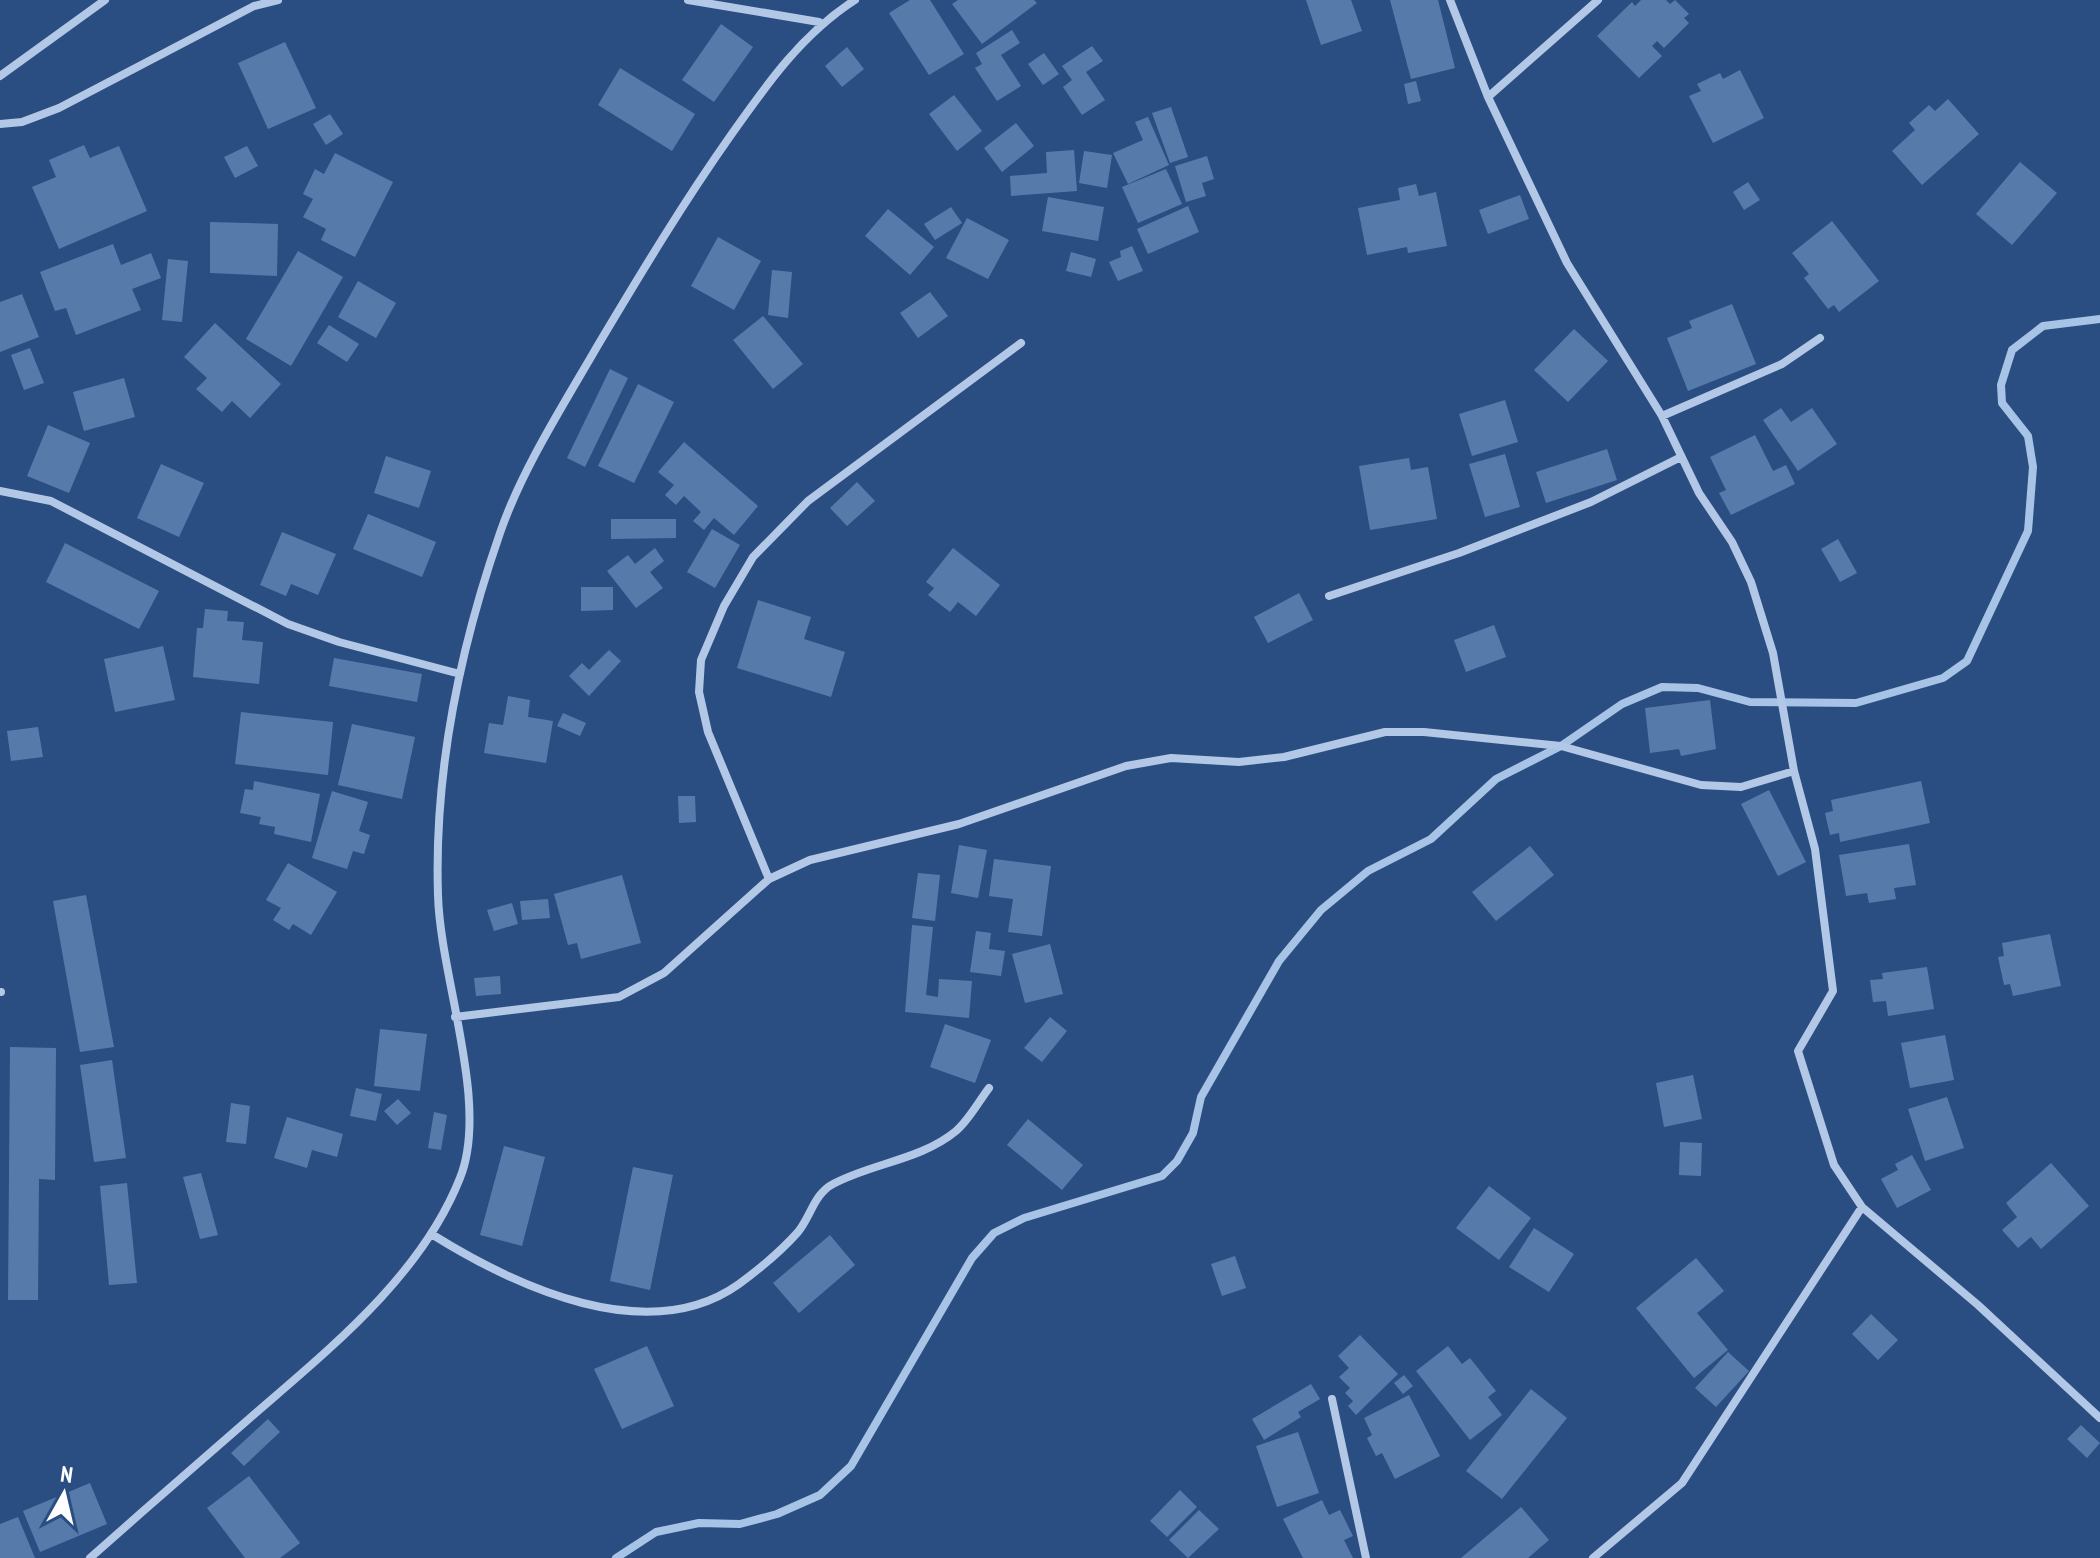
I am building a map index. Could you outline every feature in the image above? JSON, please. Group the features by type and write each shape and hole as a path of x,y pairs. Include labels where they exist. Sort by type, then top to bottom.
{"street":[{"path":"0,76 105,0"},
{"path":"0,124 22,122 59,108 254,6 278,0"},
{"path":"688,0 819,22"},
{"path":"90,1558 321,1357 433,1235 463,1173 471,1115 438,896 443,779 460,674 501,529 552,425 677,211 764,87 819,22 855,0"},
{"path":"1450,0 1488,97 1567,263 1662,416 1699,493 1732,542 1751,582 1773,653 1794,771 1815,849 1833,991 1798,1051 1834,1165 1862,1207 1978,1305 2100,1418"},
{"path":"1488,97 1598,0"},
{"path":"1662,416 1782,364 1820,338"},
{"path":"769,879 708,732 699,692 701,660 724,606 753,557 808,501 1021,343"},
{"path":"1329,596 1459,553 1577,508 1681,457"},
{"path":"0,491 51,501 288,624 339,642 460,674"},
{"path":"455,1017 619,997 664,973 769,879 810,860 959,824 1126,766 1171,758 1239,762 1284,757 1385,732 1424,732 1561,746 1701,785 1741,787 1794,771"},
{"path":"433,1235 488,1269 608,1310 657,1312 699,1306 739,1285 799,1231 815,1200 832,1184 926,1149 957,1130 989,1088"},
{"path":"1593,1558 1682,1483 1862,1207"},
{"path":"1332,1399 1366,1558"}],"building":[{"path":"910,0 930,0 964,54 929,75 889,13"},
{"path":"958,0 1034,0 1037,3 982,44 952,4"},
{"path":"1306,0 1351,0 1362,31 1321,45"},
{"path":"1390,0 1438,0 1455,68 1411,79"},
{"path":"1641,0 1666,0 1670,4 1675,0 1689,14 1684,18 1689,23 1664,48 1657,41 1652,46 1662,56 1639,78 1597,36 1632,2 1635,6"},
{"path":"721,24 753,47 714,102 682,80"},
{"path":"1012,30 1020,43 1001,55 1021,86 997,101 975,68 982,64 976,53"},
{"path":"285,42 316,108 268,129 238,63"},
{"path":"1092,46 1103,61 1086,72 1105,100 1082,115 1063,87 1072,80 1062,66"},
{"path":"847,47 864,69 842,87 825,66"},
{"path":"1044,53 1059,74 1043,85 1028,64"},
{"path":"620,68 695,114 672,151 598,105"},
{"path":"1740,70 1764,118 1713,143 1689,96 1701,91 1697,84 1720,73 1723,79"},
{"path":"1416,81 1421,101 1408,104 1404,84"},
{"path":"954,95 982,131 957,151 929,114"},
{"path":"1948,99 1979,134 1922,185 1892,151 1915,130 1909,123 1929,105 1935,111"},
{"path":"1171,107 1188,157 1170,163 1152,113"},
{"path":"330,114 343,134 326,145 313,124"},
{"path":"1148,117 1169,165 1128,184 1113,153 1143,140 1135,122"},
{"path":"1016,123 1034,146 1002,172 984,148"},
{"path":"84,145 90,158 119,146 147,211 59,249 32,187 56,177 49,160"},
{"path":"247,146 258,166 235,178 224,157"},
{"path":"1074,150 1077,191 1011,196 1010,176 1047,173 1046,152"},
{"path":"1084,151 1112,155 1107,188 1079,183"},
{"path":"335,153 393,182 355,257 321,240 326,229 303,217 313,199 303,194 315,169 324,174"},
{"path":"1207,156 1214,179 1202,183 1206,196 1186,202 1175,166"},
{"path":"2020,162 2057,193 2012,245 1976,214"},
{"path":"1166,169 1182,204 1138,223 1122,187"},
{"path":"1748,182 1760,200 1744,210 1733,192"},
{"path":"1416,184 1419,196 1436,192 1447,246 1408,253 1407,247 1367,255 1358,208 1400,200 1398,188"},
{"path":"1520,195 1529,219 1488,234 1479,210"},
{"path":"1048,197 1104,207 1098,241 1042,231"},
{"path":"1188,206 1199,232 1148,254 1137,229"},
{"path":"951,207 962,223 935,240 924,224"},
{"path":"888,209 934,247 910,275 865,236"},
{"path":"967,218 1009,240 988,279 946,258"},
{"path":"1832,221 1879,281 1839,312 1834,305 1828,309 1804,278 1809,274 1792,253"},
{"path":"210,222 278,224 277,276 210,273"},
{"path":"718,237 761,261 734,310 691,286"},
{"path":"113,244 121,265 151,253 161,278 132,289 141,310 76,335 66,308 55,311 40,272"},
{"path":"1132,246 1143,271 1118,281 1109,262 1121,257 1120,251"},
{"path":"298,251 343,277 291,366 246,339"},
{"path":"1071,252 1096,259 1091,277 1066,271"},
{"path":"168,259 188,261 182,322 162,320"},
{"path":"772,270 792,272 788,318 768,315"},
{"path":"358,281 396,303 376,338 338,317"},
{"path":"930,292 948,316 918,338 900,313"},
{"path":"22,294 39,337 0,352 0,302"},
{"path":"1732,304 1756,364 1688,391 1667,338 1692,328 1689,321"},
{"path":"763,316 803,364 773,389 733,340"},
{"path":"215,323 281,384 250,418 232,401 222,412 196,389 207,378 184,357"},
{"path":"329,325 359,344 347,362 317,343"},
{"path":"1574,329 1608,361 1568,402 1534,370"},
{"path":"30,348 44,383 24,390 11,355"},
{"path":"610,369 628,378 585,467 567,458"},
{"path":"124,378 135,417 84,431 73,392"},
{"path":"638,384 674,402 634,483 598,466"},
{"path":"1505,400 1518,442 1472,456 1459,414"},
{"path":"1781,408 1791,422 1812,408 1837,444 1798,471 1763,420"},
{"path":"48,425 90,443 69,493 27,476"},
{"path":"1755,435 1773,471 1786,465 1795,484 1731,515 1719,493 1726,490 1710,457"},
{"path":"684,442 758,506 734,535 714,518 704,530 693,521 701,512 684,496 676,505 665,495 674,485 658,472"},
{"path":"1607,449 1617,480 1546,503 1536,472"},
{"path":"1505,454 1520,507 1485,517 1469,464"},
{"path":"386,456 431,471 419,508 374,493"},
{"path":"1409,458 1411,470 1428,467 1437,519 1370,530 1359,466"},
{"path":"161,464 204,483 179,537 137,518"},
{"path":"857,482 875,501 847,526 830,508"},
{"path":"368,514 436,542 422,577 353,549"},
{"path":"611,519 676,519 676,538 611,539"},
{"path":"712,529 740,545 715,588 687,572"},
{"path":"282,532 336,554 318,595 291,584 286,596 260,585"},
{"path":"1838,539 1857,573 1840,582 1821,549"},
{"path":"65,543 159,591 139,629 46,582"},
{"path":"655,548 664,561 650,572 663,588 636,608 607,571 628,555 635,564"},
{"path":"953,548 1000,585 976,616 958,602 950,612 928,595 934,588 926,582"},
{"path":"581,587 613,587 613,610 581,611"},
{"path":"1299,593 1313,620 1268,643 1254,617"},
{"path":"758,600 811,617 804,639 845,652 831,697 737,668"},
{"path":"205,609 228,611 227,621 244,622 242,640 263,642 259,684 193,677 197,628 203,628"},
{"path":"1494,625 1506,657 1466,672 1454,640"},
{"path":"163,646 175,700 115,712 104,659"},
{"path":"609,650 621,661 589,696 569,676 582,663 589,670"},
{"path":"334,658 422,674 417,702 329,686"},
{"path":"508,696 530,700 528,717 553,721 546,763 484,753 489,723 503,725"},
{"path":"1710,700 1716,749 1681,756 1679,749 1650,753 1645,708"},
{"path":"241,712 333,722 328,775 235,764"},
{"path":"563,713 586,723 580,736 557,726"},
{"path":"352,724 415,737 402,799 338,785"},
{"path":"38,727 43,757 11,761 7,731"},
{"path":"254,781 320,794 311,842 274,834 275,827 259,824 261,817 240,813 245,789 253,790"},
{"path":"1921,781 1930,823 1840,842 1839,833 1830,835 1825,813 1833,811 1831,800"},
{"path":"1769,790 1806,862 1778,876 1741,804"},
{"path":"332,791 368,802 359,831 370,835 364,854 353,851 347,869 312,858"},
{"path":"678,796 695,796 696,822 679,823"},
{"path":"1909,844 1916,885 1894,888 1896,899 1869,903 1867,893 1846,896 1839,855"},
{"path":"959,845 987,850 978,898 951,893"},
{"path":"1530,846 1554,875 1496,921 1472,892"},
{"path":"994,859 1051,866 1042,936 1008,932 1013,899 989,896"},
{"path":"288,863 337,892 311,935 293,924 289,930 273,920 281,908 266,900"},
{"path":"918,873 940,875 935,921 912,918"},
{"path":"622,875 641,943 581,959 577,943 568,945 554,894"},
{"path":"86,895 114,1047 80,1052 53,901"},
{"path":"548,899 550,918 522,920 520,901"},
{"path":"512,903 518,924 494,931 487,910"},
{"path":"912,925 933,927 926,995 938,997 939,979 972,981 969,1018 905,1012"},
{"path":"976,931 991,933 989,949 1005,951 1001,976 970,972"},
{"path":"2050,934 2061,986 2013,996 2010,984 2004,985 1998,957 2004,956 2002,943"},
{"path":"1050,944 1063,994 1025,1003 1012,954"},
{"path":"1927,967 1934,1009 1888,1016 1886,1001 1873,1002 1870,980 1883,979 1882,973"},
{"path":"500,976 501,994 476,996 474,978"},
{"path":"1050,1017 1067,1031 1042,1062 1024,1048"},
{"path":"945,1024 991,1040 975,1083 930,1067"},
{"path":"380,1029 427,1034 420,1091 374,1086"},
{"path":"1945,1035 1954,1080 1910,1088 1901,1043"},
{"path":"10,1047 56,1048 55,1180 39,1179 38,1300 8,1300"},
{"path":"112,1060 126,1158 94,1162 80,1065"},
{"path":"1693,1075 1702,1119 1664,1127 1656,1083"},
{"path":"356,1088 382,1094 376,1121 350,1116"},
{"path":"1947,1097 1964,1148 1925,1161 1908,1109"},
{"path":"398,1099 411,1113 397,1125 384,1111"},
{"path":"231,1103 250,1106 246,1144 226,1142"},
{"path":"434,1112 447,1115 441,1150 428,1148"},
{"path":"287,1117 343,1134 337,1157 312,1150 307,1168 274,1158"},
{"path":"1028,1119 1083,1165 1062,1190 1007,1145"},
{"path":"1680,1142 1702,1143 1701,1176 1679,1175"},
{"path":"504,1146 545,1157 522,1246 480,1235"},
{"path":"1912,1155 1931,1190 1897,1208 1881,1179 1898,1170 1895,1164"},
{"path":"2051,1163 2089,1206 2041,1249 2031,1237 2018,1248 2002,1230 2017,1217 2006,1203"},
{"path":"633,1167 673,1175 650,1290 610,1281"},
{"path":"201,1173 218,1235 200,1239 183,1177"},
{"path":"127,1183 137,1283 109,1285 100,1186"},
{"path":"1489,1186 1531,1218 1499,1260 1456,1228"},
{"path":"1534,1228 1574,1254 1549,1292 1509,1267"},
{"path":"830,1235 855,1265 799,1313 773,1283"},
{"path":"1235,1256 1246,1288 1222,1296 1211,1264"},
{"path":"1696,1258 1724,1291 1697,1313 1728,1350 1694,1378 1636,1308"},
{"path":"1871,1314 1898,1340 1878,1360 1852,1334"},
{"path":"1360,1335 1398,1374 1356,1415 1348,1406 1353,1401 1345,1393 1350,1388 1339,1377 1349,1368 1338,1356"},
{"path":"647,1346 674,1406 622,1429 594,1369"},
{"path":"1448,1346 1462,1364 1470,1358 1496,1391 1488,1397 1502,1415 1470,1440 1416,1371"},
{"path":"1728,1352 1749,1371 1716,1407 1695,1388"},
{"path":"1404,1375 1413,1386 1403,1394 1394,1383"},
{"path":"1311,1384 1320,1399 1298,1412 1301,1417 1264,1440 1252,1419"},
{"path":"1531,1389 1567,1418 1502,1499 1466,1471"},
{"path":"1409,1395 1440,1456 1395,1479 1382,1453 1376,1456 1367,1438 1372,1435 1364,1418"},
{"path":"268,1419 280,1432 244,1466 231,1453"},
{"path":"2081,1425 2100,1443 2087,1458 2067,1439"},
{"path":"1298,1432 1319,1493 1277,1507 1256,1446"},
{"path":"249,1476 300,1543 280,1558 245,1558 207,1508"},
{"path":"90,1483 107,1524 40,1552 23,1511"},
{"path":"1180,1490 1197,1507 1167,1537 1150,1521"},
{"path":"1322,1500 1329,1515 1340,1510 1353,1536 1344,1540 1353,1558 1303,1558 1283,1519"},
{"path":"1521,1507 1549,1540 1528,1558 1461,1558"},
{"path":"1199,1510 1219,1529 1188,1558 1169,1540"},
{"path":"18,1517 35,1558 0,1558 0,1524"}],"waterway":[{"path":"616,1558 656,1532 699,1523 740,1524 777,1514 820,1495 851,1466 972,1258 994,1233 1024,1218 1162,1176 1177,1161 1193,1133 1201,1097 1279,961 1321,910 1368,871 1431,839 1496,779 1561,746 1622,704 1662,687 1698,688 1750,702 1856,703 1943,678 1967,661 2028,531 2033,467 2028,436 2002,403 2001,385 2012,350 2043,326 2100,319"}]}
